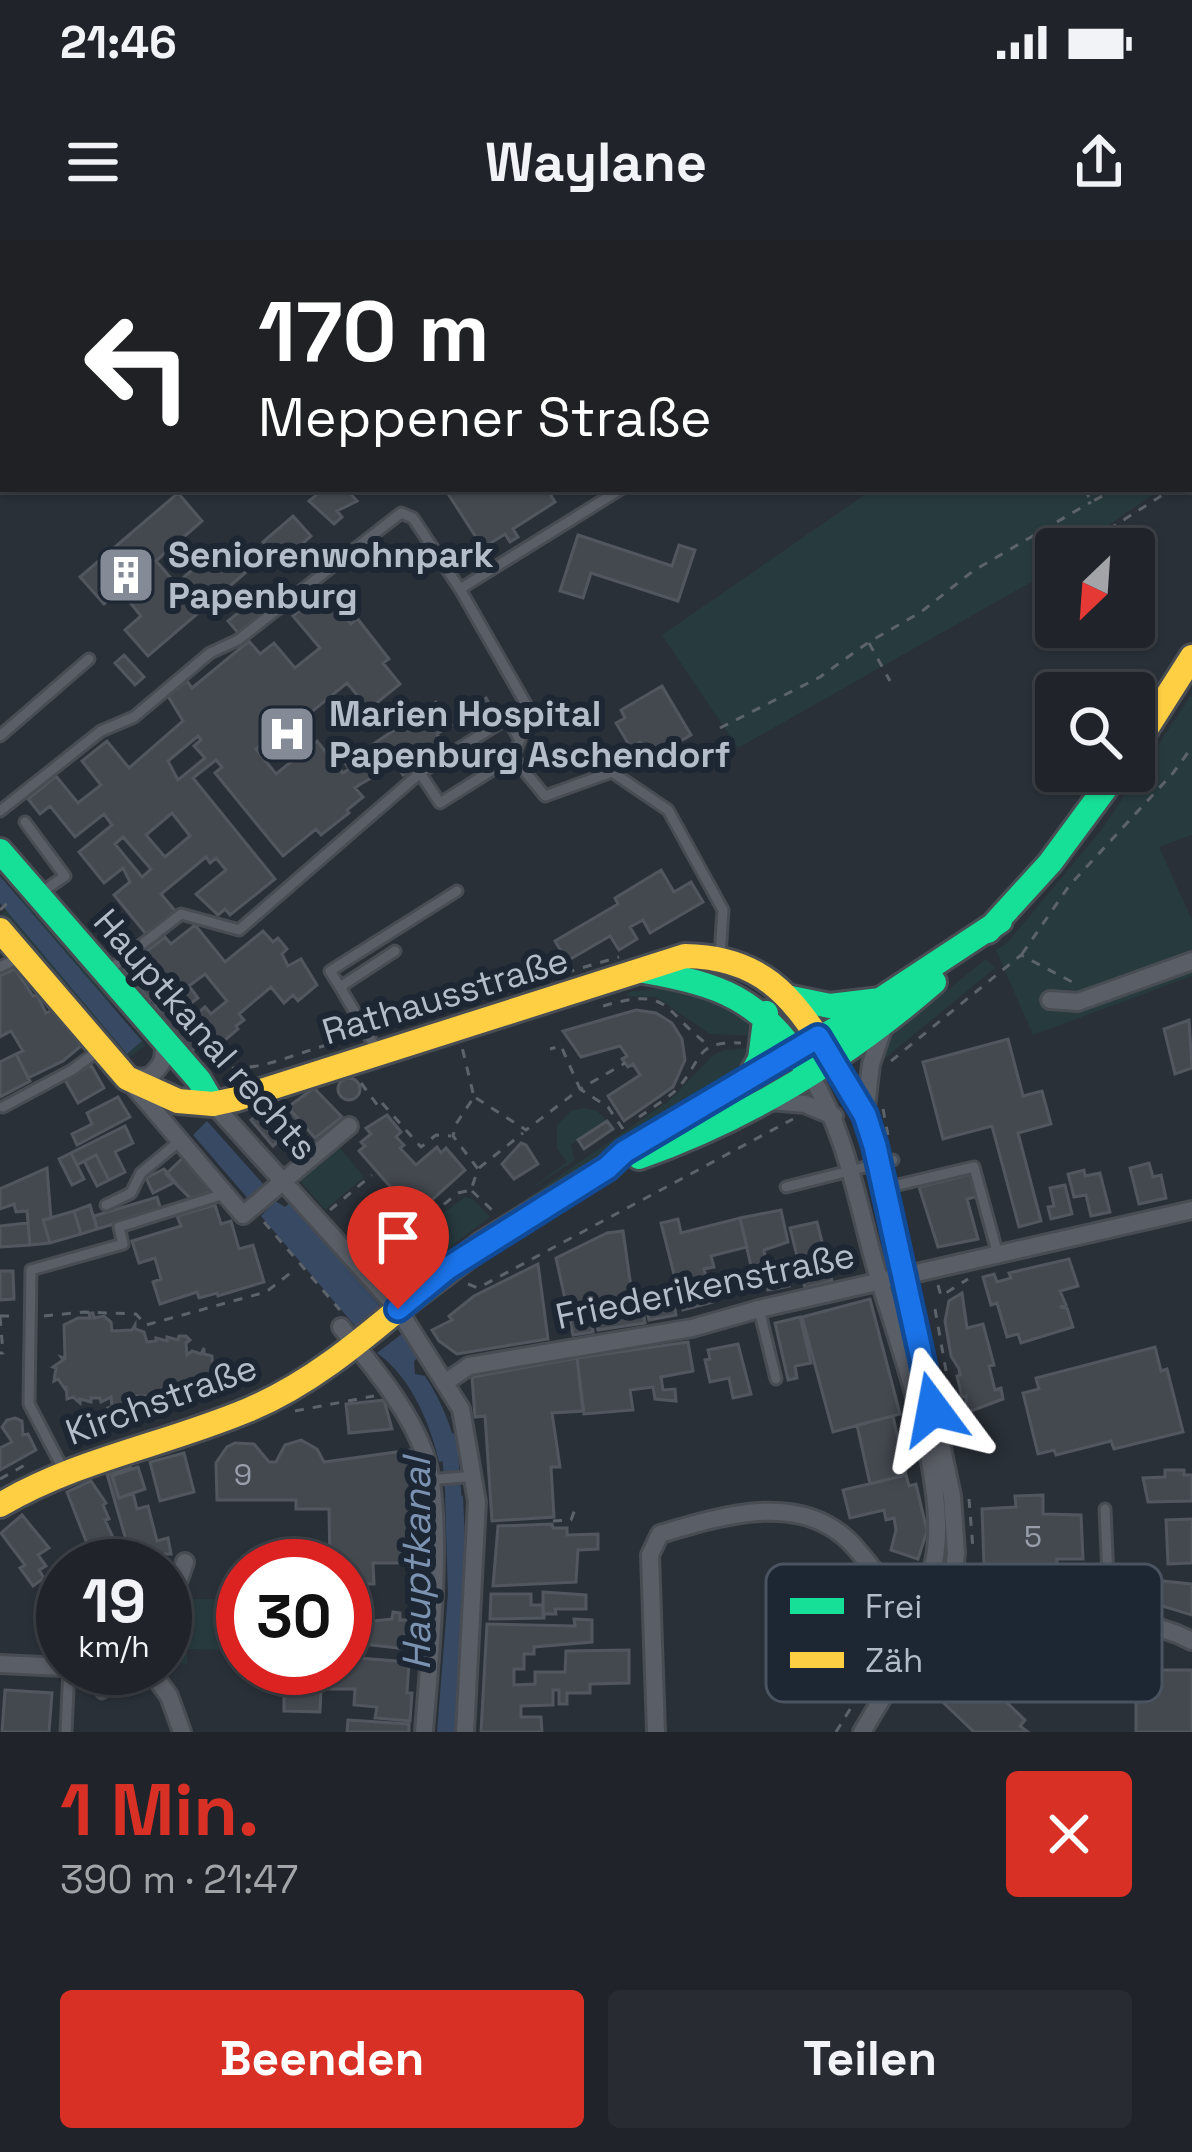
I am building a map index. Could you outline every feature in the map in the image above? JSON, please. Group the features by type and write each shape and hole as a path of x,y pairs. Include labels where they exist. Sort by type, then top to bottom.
{"main road":[{"path":"1155,715 1192,657"},
{"path":"756,1090 810,1074 883,1029 1000,921 1103,792"},
{"name":"Hauptkanal rechts","path":"0,850 28,894 163,1038 206,1073 213,1104"},
{"path":"756,1090 795,1051 883,1000 1000,921"},
{"path":"0,930 11,962 127,1078 155,1100 213,1104"},
{"name":"Rathausstraße","path":"213,1104 346,1064 376,1046 644,971 669,959 721,961 764,978 791,998 833,1061"},
{"path":"644,971 732,991 766,1013 810,1074"},
{"path":"791,998 830,1006 883,1000"},
{"path":"756,1090 766,1013"},
{"name":"Rathausstraße","path":"206,1073 266,1087"},
{"name":"Kirchstraße","path":"0,1505 64,1472 208,1425 279,1396 347,1329 398,1309 448,1268 607,1168 687,1142 756,1090"}],"street":[{"path":"1049,1000 1078,1002 1192,961"},
{"path":"865,1115 871,1064 883,1029"},
{"path":"127,1078 149,1077 161,1067 166,1055 163,1038"},
{"path":"833,1061 886,1161 885,1188 952,1496 954,1564"},
{"path":"206,1073 164,1084 155,1100 180,1141 243,1215 349,1126"},
{"path":"810,1074 834,1116 852,1170 931,1464 936,1533 930,1564"},
{"path":"756,1090 834,1116"},
{"name":"Hauptkanal rechts","path":"213,1104 398,1309 461,1409 476,1551 465,1732"},
{"name":"Friederikenstraße","path":"446,1382 469,1366 692,1328 1192,1210"},
{"path":"347,1329 391,1393 433,1480 424,1732"},
{"path":"656,1732 650,1556 660,1534 744,1512 791,1514 839,1533 865,1564"},
{"path":"1162,1629 1192,1641"},
{"path":"0,1664 36,1666"},
{"path":"169,1695 182,1732"},
{"path":"862,1732 880,1702"}],"lane":[{"path":"593,492 599,502"},
{"path":"460,589 616,492"},
{"path":"0,811 100,731 134,717 210,653 238,640 401,513 413,518 460,589 527,706 420,773 239,929 182,914 106,973"},
{"path":"0,736 89,659"},
{"path":"420,773 440,802 513,757 520,740 508,719"},
{"path":"513,757 545,796 612,772 668,811 723,910 721,961"},
{"path":"25,822 65,876 28,894"},
{"path":"376,1046 330,971 457,891"},
{"path":"340,987 395,951"},
{"path":"3,1107 102,1048"},
{"path":"106,1205 131,1193 141,1173 180,1141"},
{"path":"787,1187 886,1161"},
{"path":"885,1188 974,1167 998,1255"},
{"path":"64,1472 29,1404 31,1270 123,1244 119,1227 224,1194"},
{"path":"759,1310 776,1379"},
{"path":"433,1480 469,1476"},
{"path":"1105,1509 1107,1564"},
{"path":"66,1695 66,1732"}],"path":[{"path":"1086,492 1091,502"},
{"path":"719,728 820,677 974,572 1110,492"},
{"path":"1111,528 1167,492"},
{"path":"868,642 890,681"},
{"path":"885,1067 903,1047 1021,955 1069,886 1192,747"},
{"path":"1,909 28,894"},
{"path":"1021,955 1080,987"},
{"path":"586,1011 625,1000 655,999 670,1007 709,1045"},
{"path":"206,1073 260,1066 321,1045 376,1046 465,1002"},
{"path":"474,1043 461,1047 474,1097 526,1130"},
{"path":"550,1049 561,1046 580,1089 608,1107 623,1129"},
{"path":"346,1064 421,1147 436,1135 453,1136 478,1169"},
{"path":"471,1190 478,1169 580,1089 625,1064"},
{"path":"453,1136 474,1097"},
{"path":"460,1281 478,1288 800,1116"},
{"path":"319,1219 372,1175"},
{"path":"362,1268 458,1193 471,1190 497,1216"},
{"path":"267,1226 347,1329"},
{"path":"0,1353 0,1317 136,1314 146,1325 266,1292 292,1271"},
{"path":"299,1279 307,1273"},
{"path":"282,1414 391,1393"},
{"path":"553,1521 571,1520 577,1504"},
{"path":"836,1732 854,1702"}],"green space":[{"path":"869,492 1157,492 1104,528 1035,528 1035,580 738,748 662,635"},
{"path":"1192,694 1192,835 1159,847 1192,920 1192,976 1033,1035 996,950 1007,943 1102,829 1127,792 1155,792 1155,750"},
{"path":"24,895 146,1045 126,1060 1,914"},
{"path":"986,959 995,968 878,1064 900,1029"},
{"path":"661,988 729,1007 750,1024 756,1036 710,1034 656,997 627,996"},
{"path":"756,1048 746,1069 475,1234 670,1100 712,1056 724,1050"},
{"path":"571,1111 597,1111 607,1121 571,1145 575,1160 525,1193 567,1162 557,1149 557,1125"},
{"path":"340,1148 364,1177 325,1210 300,1181"},
{"path":"465,1197 490,1217 446,1250 426,1226"},
{"path":"411,1231 437,1261 397,1295 371,1264"},
{"path":"192,1599 216,1599 216,1650 192,1649"}],"water":[{"path":"0,876 142,1041 127,1054 0,903"},
{"path":"207,1121 264,1185 250,1201 193,1135"},
{"path":"275,1201 285,1207 292,1201 380,1306 356,1327 261,1216"},
{"path":"403,1333 422,1355 414,1361 415,1374 425,1376 436,1396 459,1458 439,1462 417,1402 400,1375 377,1353"},
{"path":"463,1496 466,1561 456,1732 437,1732 448,1594 445,1497"}],"building":[{"path":"320,492 349,492 357,501 337,511 342,517 334,524 309,501"},
{"path":"447,492 549,492 555,502 513,529 518,537 510,542 505,534 483,548"},
{"name":"Seniorenwohnpark Papenburg","path":"178,493 202,521 156,561 176,584 221,545 245,573 148,656 125,630 141,616 120,590 104,604 80,577"},
{"path":"293,516 311,536 303,543 307,548 293,560 289,555 280,562 263,542"},
{"path":"578,535 672,566 679,545 695,550 678,601 591,573 583,598 560,591"},
{"path":"324,591 351,624 357,618 389,659 383,663 400,684 369,709 347,683 309,714 305,709 256,749 276,774 317,741 343,773 349,769 345,763 436,702 451,725 437,734 446,749 403,775 396,764 359,785 355,788 363,797 349,813 321,835 316,829 283,856 215,773 222,767 216,760 193,778 275,879 230,915 225,909 218,915 196,894 226,870 216,858 210,863 206,857 161,894 177,913 146,934 114,895 130,882 123,868 104,883 79,852 112,825 104,814 75,837 50,806 40,814 28,799 56,776 78,803 101,785 82,761 107,741 129,768 183,721 168,696 187,681 192,688 249,641 260,654 274,643 295,668 320,648 293,616","holes":["198,736 201,740 194,746 205,758 178,780 168,761","172,813 190,836 165,857 146,835","123,837 151,869 142,877 115,844"]},
{"path":"253,601 264,614 239,634 228,621"},
{"path":"124,655 144,677 135,685 115,663"},
{"path":"662,686 691,735 650,759 640,742 631,748 616,723 625,718 621,710"},
{"path":"486,698 493,710 467,726 460,714"},
{"path":"661,870 674,892 691,882 703,902 650,933 643,920 630,927 637,939 619,950 610,936 567,961 555,941 618,904 615,898"},
{"path":"195,925 225,962 263,931 287,949 282,954 288,966 301,959 317,985 298,1001 293,995 284,1003 271,987 239,1014 244,1020 218,1046 210,1036 192,1051 124,969 165,937 171,944","holes":["205,974 227,1001 211,1014 205,1007 197,1014 190,1004 198,998 189,986"]},
{"path":"15,969 46,1013 55,1009 81,1046 28,1078 16,1054 23,1051 11,1031 0,1037 0,976"},
{"path":"636,1010 656,1013 672,1023 682,1039 685,1060 673,1087 624,1121 608,1096 640,1075 633,1064 628,1067 622,1059 627,1056 620,1046 581,1057 563,1031"},
{"path":"1189,1020 1192,1068 1175,1074 1164,1029"},
{"path":"1008,1039 1023,1096 1042,1091 1051,1124 1018,1133 1041,1221 1019,1227 992,1126 943,1139 923,1062"},
{"path":"16,1054 30,1081 0,1097 0,1062"},
{"path":"91,1065 104,1088 78,1103 65,1080"},
{"path":"349,1078 360,1089 349,1100 338,1089"},
{"path":"314,1088 342,1117 315,1138 288,1107"},
{"path":"118,1097 130,1117 77,1145 72,1134 92,1124 87,1113"},
{"path":"272,1102 277,1108 283,1102 300,1121 289,1131 268,1106"},
{"path":"268,1106 290,1131 273,1146 251,1120"},
{"path":"387,1115 401,1132 396,1137 404,1145 400,1148 416,1165 437,1147 441,1153 446,1148 465,1170 415,1215 359,1151 371,1134 366,1128"},
{"path":"607,1121 613,1129 584,1149 578,1140"},
{"path":"125,1126 133,1143 115,1152 125,1172 109,1180 96,1155 77,1165 71,1153"},
{"path":"521,1143 538,1164 514,1179 502,1164"},
{"path":"71,1153 84,1179 72,1185 59,1159"},
{"path":"96,1155 109,1180 97,1186 84,1161"},
{"path":"183,1158 212,1190 193,1201 166,1174"},
{"path":"1149,1163 1153,1177 1161,1175 1166,1198 1139,1204 1130,1168"},
{"path":"47,1168 51,1218 43,1220 50,1243 30,1245 27,1211 16,1212 14,1204 0,1209 0,1189"},
{"path":"164,1169 175,1182 153,1193 146,1178"},
{"path":"1084,1170 1085,1176 1100,1173 1110,1212 1091,1216 1086,1195 1074,1197 1068,1174"},
{"path":"972,1174 979,1196 967,1199 978,1239 938,1247 919,1187"},
{"path":"1065,1185 1072,1214 1051,1219 1050,1188"},
{"path":"157,1197 161,1210 97,1229 94,1216"},
{"path":"90,1205 97,1229 81,1234 74,1211"},
{"path":"215,1205 221,1224 231,1221 239,1249 253,1245 264,1282 218,1296 199,1298 197,1292 160,1304 153,1282 161,1279 155,1258 139,1263 132,1241 181,1226 177,1216"},
{"path":"781,1210 788,1242 764,1250 766,1263 783,1259 789,1286 768,1290 757,1265 751,1266 740,1218"},
{"path":"74,1211 81,1234 50,1243 43,1220"},
{"path":"740,1218 747,1247 711,1256 714,1267 704,1269 713,1302 683,1310 661,1223 678,1219 681,1233"},
{"path":"817,1222 832,1281 805,1288 790,1228"},
{"path":"28,1223 30,1245 0,1247 0,1226"},
{"path":"623,1231 632,1294 640,1293 645,1323 598,1330 594,1300 587,1301 593,1332 573,1335 556,1258 607,1233"},
{"path":"1069,1259 1078,1286 1060,1291 1066,1305 1060,1307 1067,1308 1073,1327 1021,1343 1018,1334 1007,1337 983,1277 994,1274 997,1282 1011,1278 1009,1273"},
{"path":"538,1264 548,1339 457,1354 439,1341 432,1330 452,1320 449,1316 474,1296"},
{"path":"0,1271 13,1271 14,1299 0,1300"},
{"path":"671,1290 676,1315 649,1320 644,1295"},
{"path":"962,1293 967,1328 983,1324 995,1390 1001,1388 1003,1399 971,1411 966,1408 966,1396 962,1397 945,1321 949,1301"},
{"path":"870,1299 900,1414 833,1432 802,1317"},
{"path":"89,1313 94,1318 104,1316 112,1331 132,1330 135,1325 147,1342 186,1336 190,1340 187,1355 192,1351 201,1354 204,1348 204,1354 212,1356 213,1376 207,1376 205,1384 202,1379 188,1379 192,1394 188,1398 180,1394 172,1399 169,1395 149,1396 149,1400 138,1396 142,1402 138,1406 142,1406 138,1413 135,1409 112,1414 108,1408 111,1397 101,1402 100,1398 80,1399 80,1403 73,1397 67,1399 66,1386 54,1381 53,1367 65,1358 64,1325 90,1318"},
{"path":"800,1317 811,1363 795,1366 797,1378 788,1380 775,1323"},
{"path":"688,1342 693,1371 661,1377 663,1390 675,1389 676,1401 655,1399 653,1387 630,1390 633,1410 584,1414 577,1358"},
{"path":"738,1344 751,1394 733,1398 729,1378 710,1382 705,1360 710,1359 708,1350"},
{"path":"1155,1347 1161,1371 1167,1369 1183,1432 1114,1449 1111,1441 1056,1455 1054,1450 1038,1454 1023,1393 1039,1389 1036,1378"},
{"path":"577,1358 583,1411 552,1413 560,1467 551,1467 554,1517 492,1521 485,1416 475,1417 472,1377"},
{"path":"384,1400 392,1429 349,1433 346,1404"},
{"path":"893,1416 906,1475 870,1484 857,1425"},
{"path":"15,1418 22,1421 23,1435 28,1434 36,1450 0,1470 0,1448 12,1442 2,1427"},
{"path":"301,1440 317,1449 324,1462 411,1450 414,1563 373,1563 372,1584 372,1539 330,1539 329,1509 296,1509 296,1500 217,1500 216,1463 227,1447 254,1444 269,1462 276,1462 285,1445"},
{"path":"184,1453 194,1492 160,1501 150,1462"},
{"path":"132,1467 112,1476 119,1498 133,1493 137,1509 148,1506 156,1539 126,1539 107,1474"},
{"path":"138,1467 145,1489 119,1498 112,1476"},
{"path":"1165,1470 1192,1475 1192,1501 1148,1502 1143,1478 1165,1477"},
{"path":"906,1475 909,1486 916,1484 927,1531 918,1559 891,1550 894,1518 886,1520 884,1510 850,1518 843,1490"},
{"path":"91,1481 106,1503 109,1519 105,1520 114,1539 85,1539 67,1492"},
{"path":"1043,1495 1043,1514 1081,1515 1083,1559 1057,1559 1057,1564 984,1564 982,1509 1016,1507 1015,1496"},
{"path":"22,1515 42,1539 36,1539 33,1586 20,1568 25,1565 1,1533"},
{"path":"1192,1519 1192,1563 1168,1564 1166,1520"},
{"path":"552,1524 553,1528 567,1528 567,1535 598,1534 598,1549 578,1550 576,1582 493,1586 498,1526"},
{"path":"1162,1581 1192,1584 1192,1615 1162,1606"},
{"path":"543,1592 586,1595 586,1609 543,1614"},
{"path":"491,1594 531,1594 531,1605 543,1605 544,1618 490,1619"},
{"path":"393,1612 400,1613 400,1620 409,1620 407,1649 372,1645 372,1621 392,1619"},
{"path":"574,1619 592,1620 592,1642 534,1647 534,1654 524,1654 524,1669 514,1669 514,1685 535,1684 535,1672 565,1672 566,1651 629,1650 629,1683 590,1684 590,1693 567,1693 567,1704 559,1704 559,1690 553,1690 553,1705 521,1706 521,1717 541,1717 542,1732 481,1732 487,1624 575,1626"},
{"path":"372,1659 409,1662 410,1721 375,1718 377,1707 354,1705 355,1695 372,1695"},
{"path":"1162,1670 1192,1670 1192,1732 1136,1732 1136,1702 1162,1702"},
{"path":"5,1690 52,1695 49,1732 2,1732"},
{"path":"284,1695 321,1695 320,1712 284,1711"},
{"path":"943,1702 1006,1702 1025,1720 1020,1726 1028,1732 974,1732"},
{"path":"348,1720 409,1724 409,1732 347,1732"}],"waterway":[{"name":"Hauptkanal","path":"449,1440 455,1516"}],"traffic: fast":[{"path":"988,931 1050,863 1102,792"},
{"path":"0,851 199,1080 213,1104"},
{"path":"407,1302 483,1244 607,1168 624,1152 836,1029 1000,921"},
{"path":"644,971 695,982 736,998 771,1024 804,1065"},
{"path":"639,1157 719,1124 795,1084 934,982"},
{"path":"791,998 830,1006 880,1000"},
{"path":"749,1079 760,1059 766,1013"}],"traffic: slow":[{"path":"1155,715 1192,657"},
{"path":"0,930 127,1078 178,1101 213,1104 236,1099 685,956 734,963 771,983 801,1013 828,1053"},
{"path":"0,1505 60,1476 270,1400 331,1362 407,1302"}],"place":[{"name":"Seniorenwohnpark Papenburg","path":"126,575"},
{"name":"Marien Hospital Papenburg Aschendorf","path":"287,734"}],"route":[{"path":"398,1309 448,1268 607,1168 624,1152 818,1037 865,1115 875,1146 933,1409"}]}
